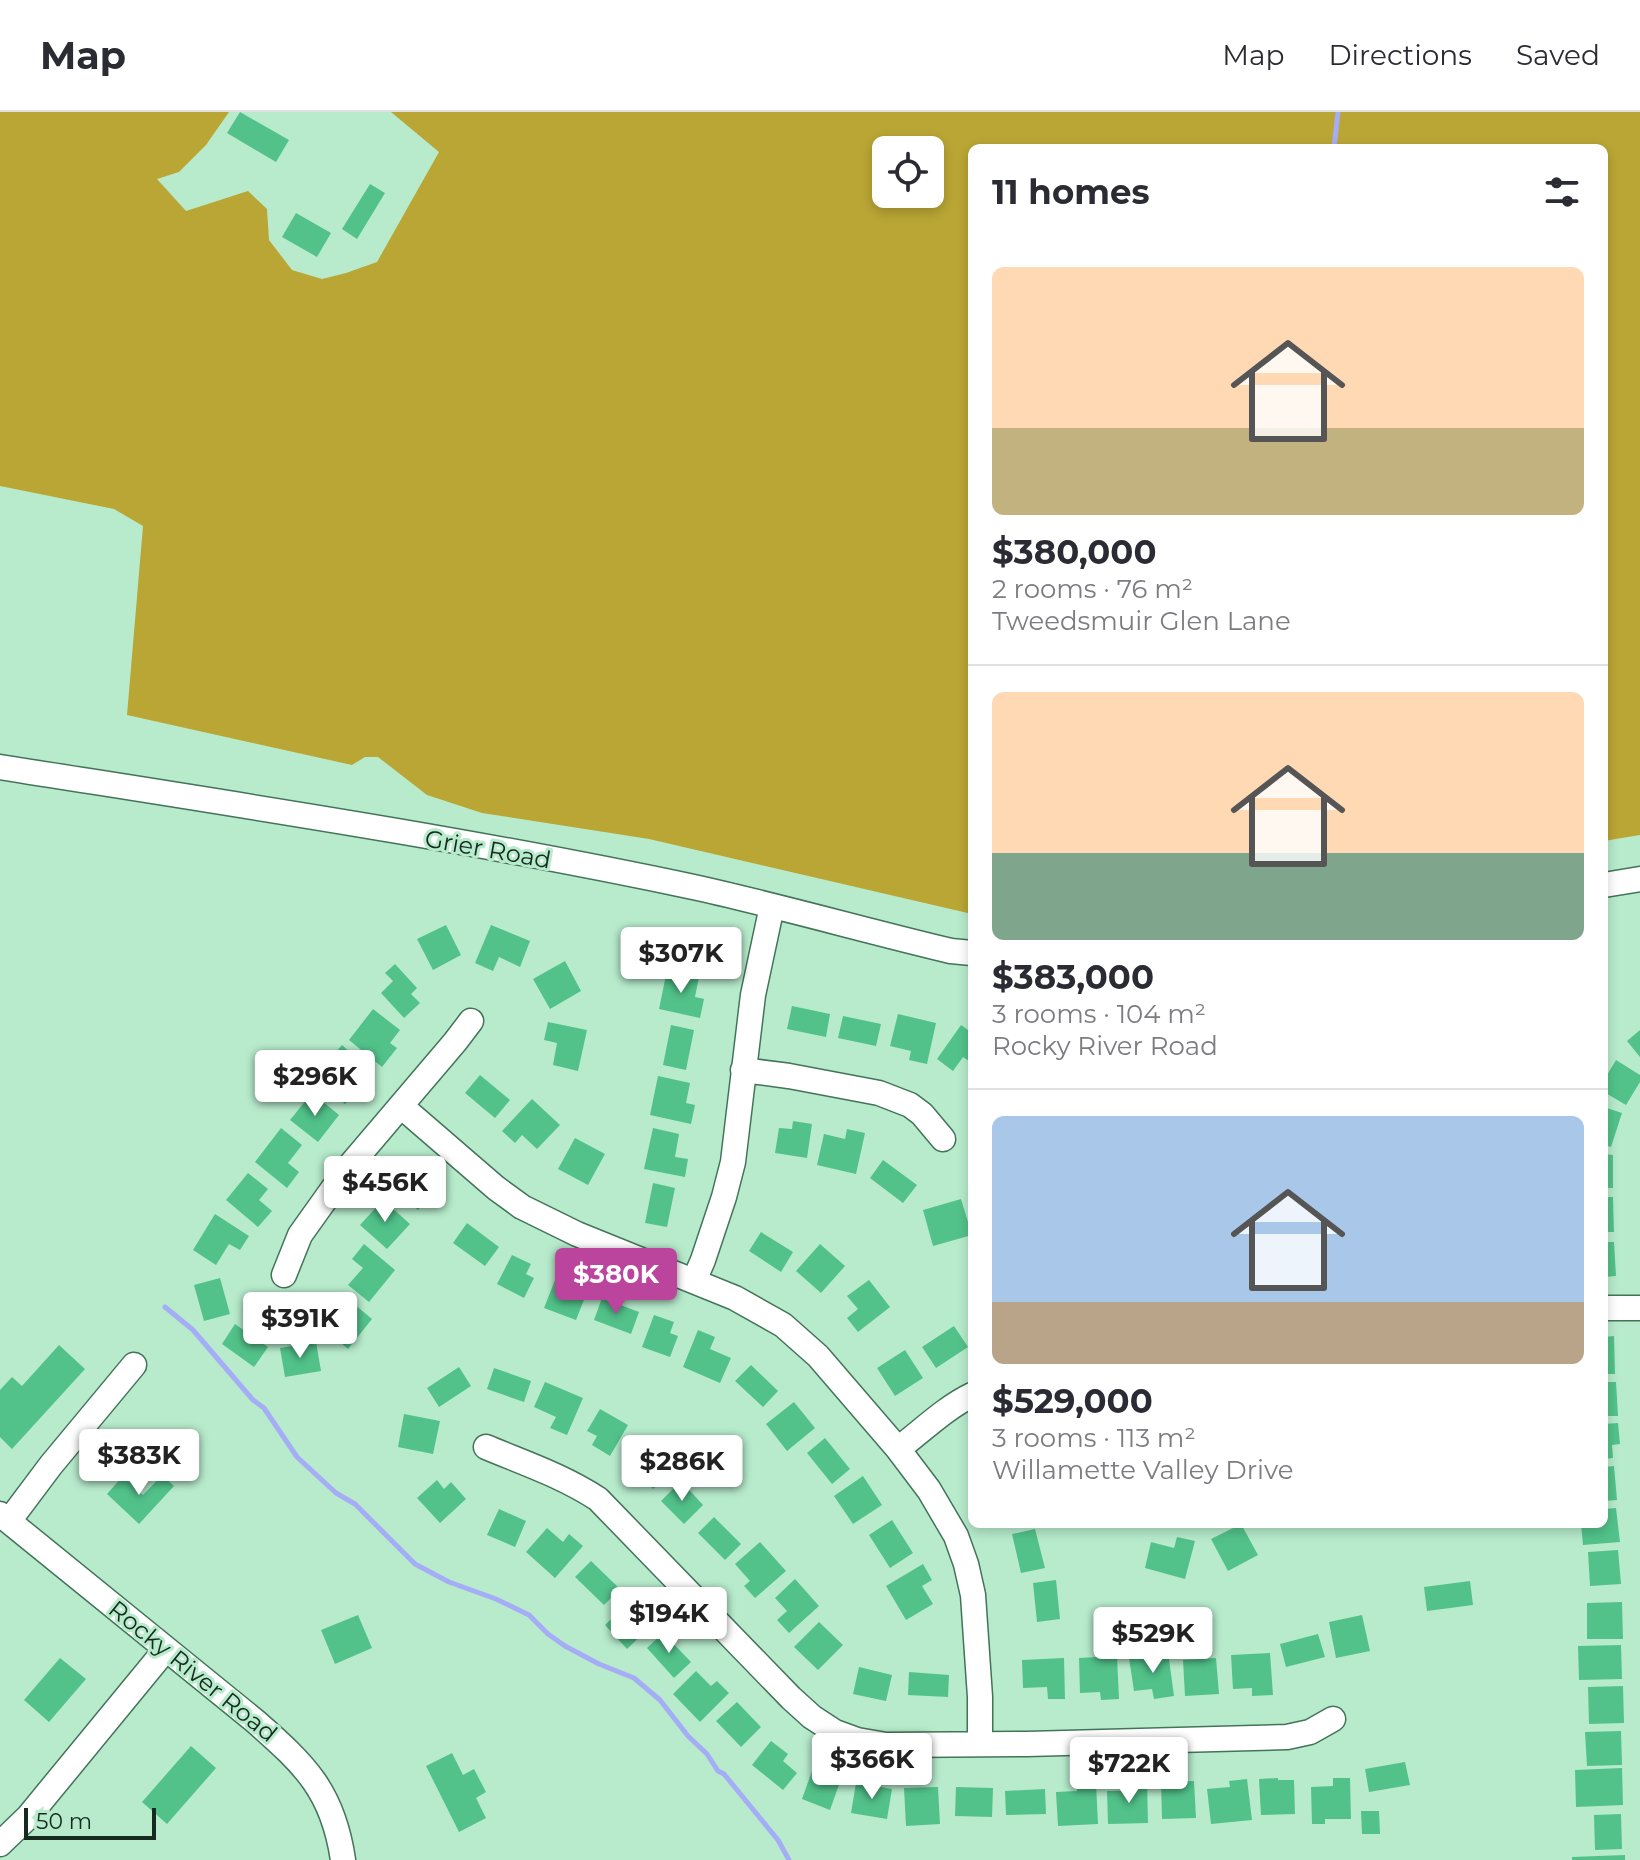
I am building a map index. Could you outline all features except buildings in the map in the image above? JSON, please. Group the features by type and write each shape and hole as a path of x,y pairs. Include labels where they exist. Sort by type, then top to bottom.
{"street":[{"name":"Grier Road","path":"0,767 492,849 699,889 968,953"},
{"path":"1608,884 1640,879"},
{"path":"694,1281 733,1162 753,995 772,906"},
{"path":"284,1275 300,1235 347,1169 471,1021"},
{"path":"743,1070 879,1093 910,1105 943,1139"},
{"path":"401,1106 522,1207 577,1234 735,1298 783,1325 818,1356 898,1449 929,1490 956,1536 973,1595 980,1743"},
{"path":"1608,1308 1640,1308"},
{"path":"5,1518 134,1365"},
{"path":"898,1449 968,1398"},
{"path":"486,1447 578,1486 598,1499 791,1698 835,1732 857,1740 886,1745 1287,1737 1310,1732 1333,1719"},
{"name":"Rocky River Road","path":"5,1518 293,1754 306,1769 333,1816 343,1860"},
{"path":"0,1844 28,1817 166,1649"}],"shaded area":[{"path":"0,112 229,112 206,145 179,172 157,179 186,211 248,191 267,209 269,240 292,270 322,279 377,262 439,152 391,112 1640,112 1640,835 1608,840 1608,144 968,144 968,913 649,839 482,813 427,795 378,757 365,757 352,765 127,715 143,526 114,509 0,486"}],"waterway":[{"path":"1334,144 1338,112"},
{"path":"165,1307 193,1330 253,1400 264,1408 297,1457 336,1493 355,1504 415,1564 449,1582 529,1615 565,1646 634,1678 660,1700 778,1840 789,1860"}]}
